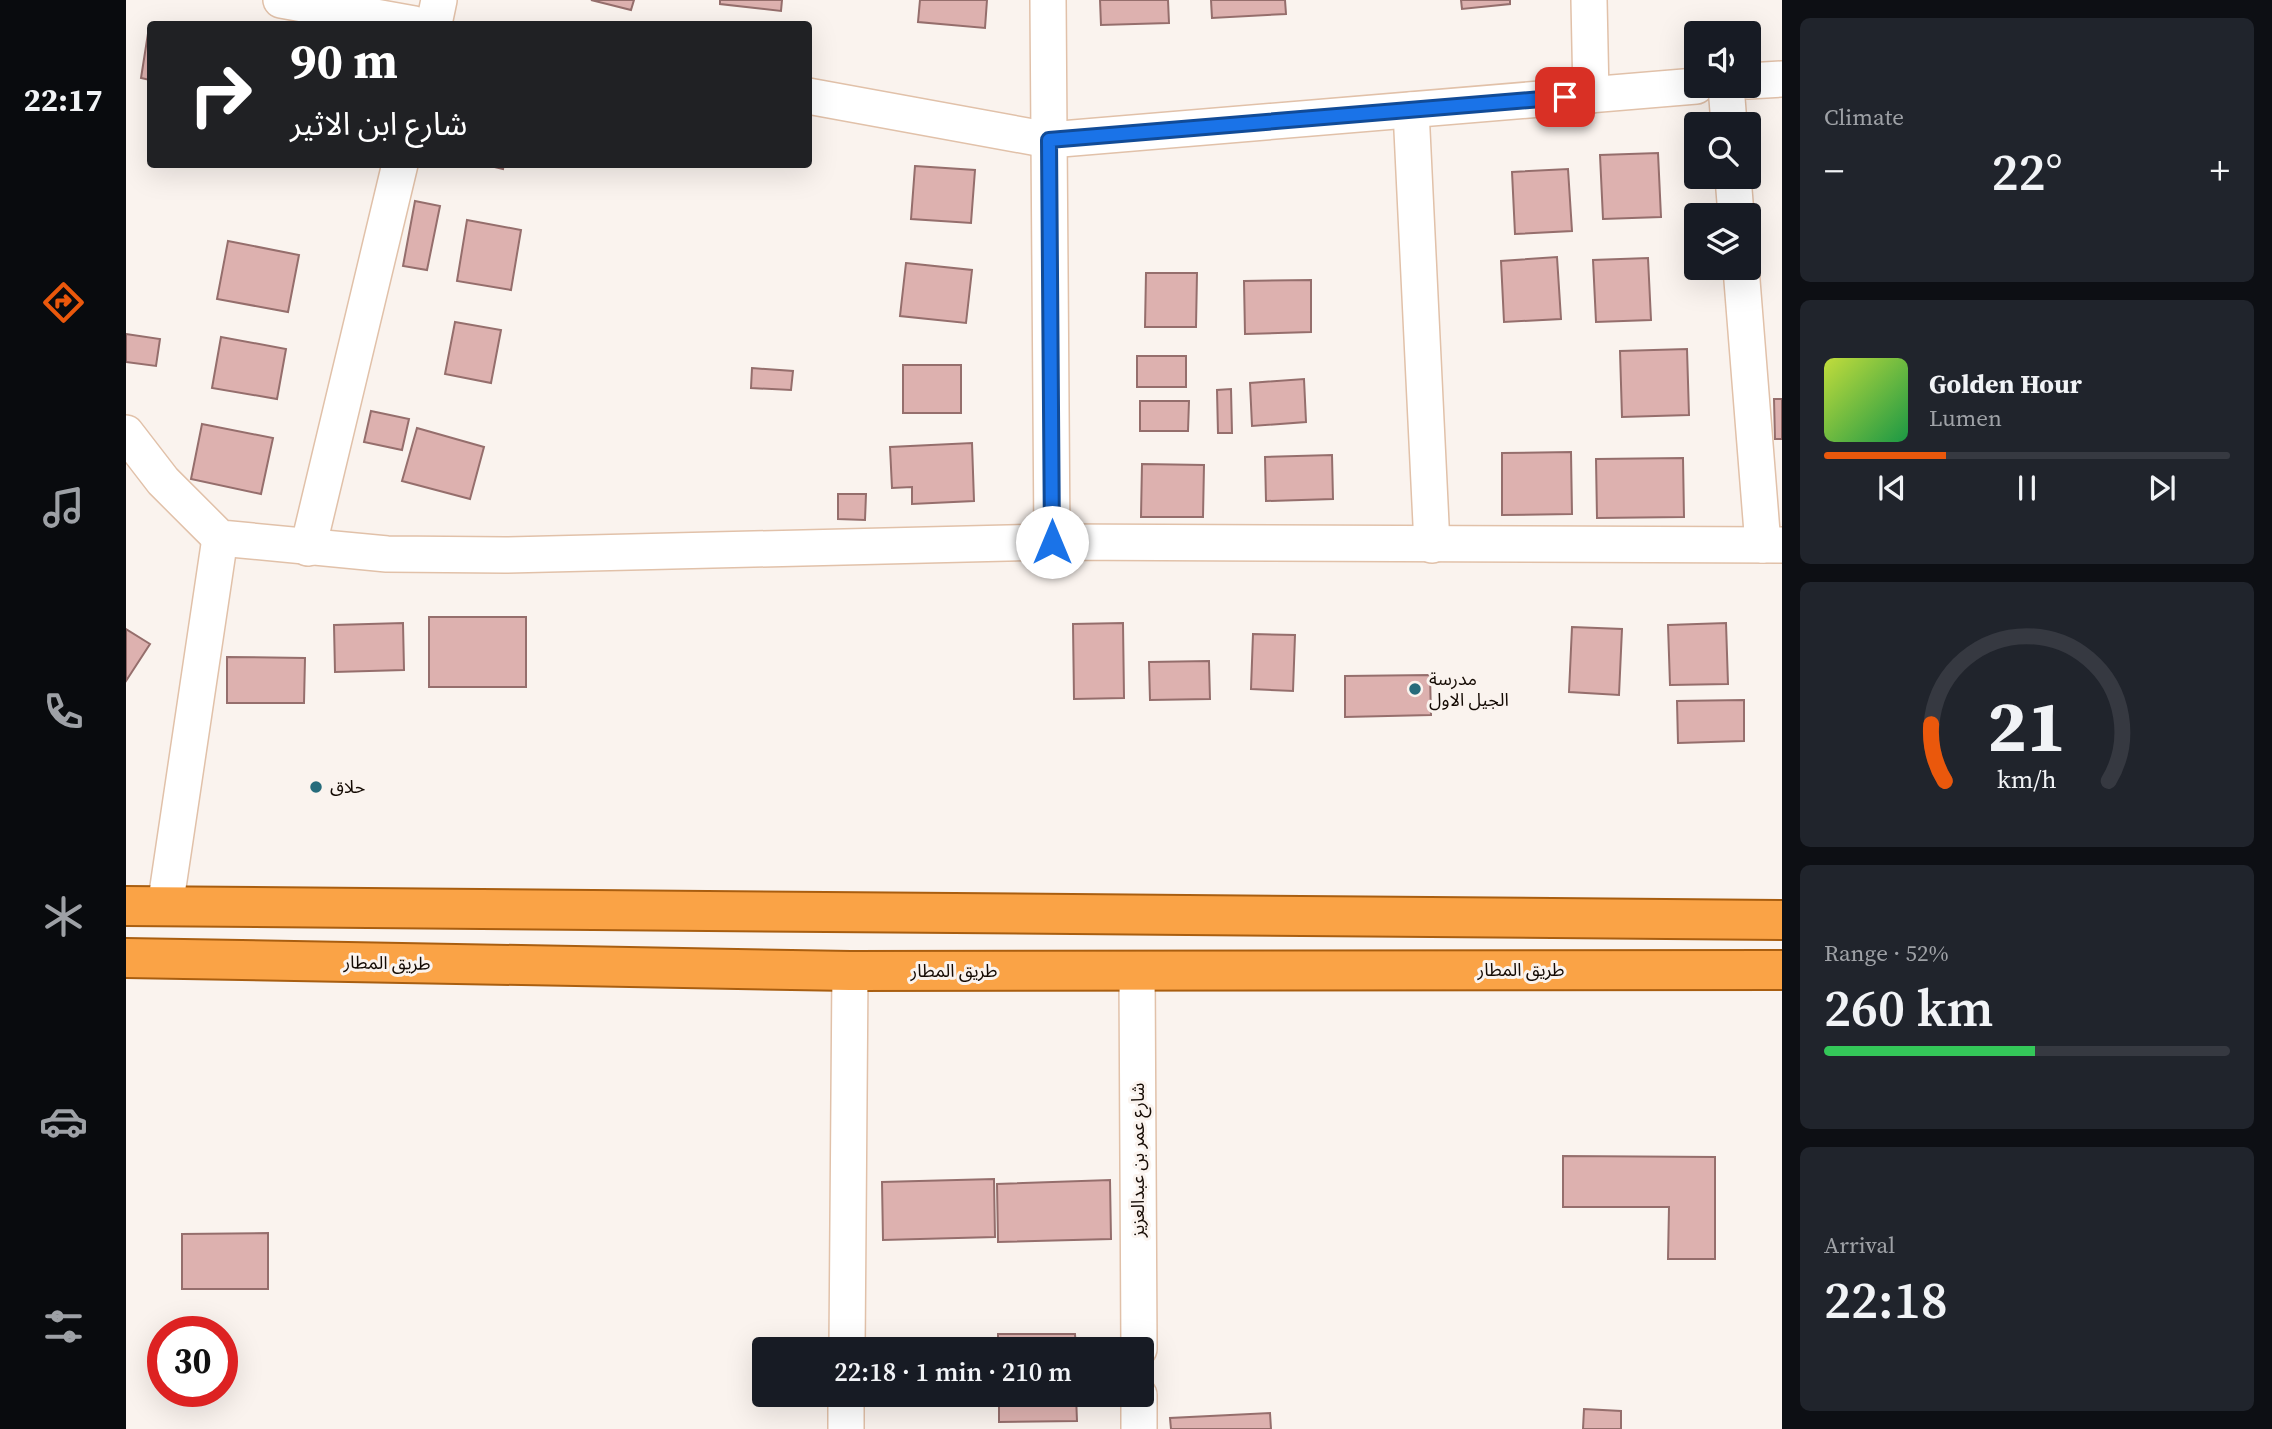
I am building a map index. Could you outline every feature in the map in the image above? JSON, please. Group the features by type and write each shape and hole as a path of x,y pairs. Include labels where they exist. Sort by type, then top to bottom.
{"highway":[{"path":"126,906 1782,920"},
{"name":"طريق المطار","path":"126,958 850,971 1782,970"}],"street":[{"path":"281,0 397,21"},
{"path":"435,21 439,0"},
{"path":"1048,0 1052,542"},
{"path":"1588,0 1591,94"},
{"path":"1761,80 1782,79"},
{"path":"812,97 1049,140 1684,87"},
{"path":"1411,110 1432,545"},
{"path":"308,548 399,168"},
{"path":"126,433 163,481 220,538 387,554 505,555 1052,542 1773,545 1742,280"},
{"path":"165,907 220,538"},
{"path":"847,1337 850,971"},
{"name":"شارع عمر بن عبدالعزيز","path":"1137,971 1139,1337"},
{"path":"846,1407 846,1429"},
{"path":"1139,1407 1139,1429"}],"building":[{"path":"591,0 634,0 631,10"},
{"path":"720,0 782,0 781,11 720,4"},
{"path":"920,0 987,0 985,28 918,22"},
{"path":"1100,0 1168,0 1169,23 1101,25"},
{"path":"1211,0 1285,0 1286,14 1212,18"},
{"path":"1461,0 1510,0 1510,4 1462,9"},
{"path":"147,40 147,79 141,78"},
{"path":"1658,153 1661,217 1603,219 1600,155"},
{"path":"915,166 975,170 971,223 911,219"},
{"path":"1568,169 1572,231 1515,234 1512,172"},
{"path":"415,201 440,206 427,270 403,266"},
{"path":"467,220 521,230 511,290 457,281"},
{"path":"228,241 299,255 288,312 217,299"},
{"path":"1557,257 1561,319 1504,322 1501,261"},
{"path":"1648,258 1651,320 1596,322 1593,260"},
{"path":"906,263 972,270 966,323 900,316"},
{"path":"1146,273 1197,273 1196,327 1145,327"},
{"path":"1311,280 1311,332 1245,334 1244,281"},
{"path":"455,322 501,330 491,383 445,374"},
{"path":"126,334 160,339 156,366 126,362"},
{"path":"221,337 286,349 277,399 212,388"},
{"path":"1687,349 1689,415 1622,417 1620,351"},
{"path":"1137,356 1186,356 1186,387 1137,387"},
{"path":"903,365 961,365 961,413 903,413"},
{"path":"752,368 793,371 791,390 751,388"},
{"path":"1304,379 1306,422 1252,426 1250,383"},
{"path":"1231,389 1232,433 1218,433 1217,390"},
{"path":"1774,399 1782,399 1782,439 1775,439"},
{"path":"1140,401 1189,401 1188,431 1140,431"},
{"path":"371,411 409,419 402,450 364,442"},
{"path":"202,424 273,438 261,494 191,479"},
{"path":"417,428 484,447 470,499 402,481"},
{"path":"972,443 974,501 912,504 912,487 892,488 890,447"},
{"path":"1571,452 1572,514 1502,515 1502,453"},
{"path":"1332,455 1333,499 1266,501 1265,457"},
{"path":"1683,458 1684,517 1597,518 1596,459"},
{"path":"1142,464 1204,465 1203,517 1141,517"},
{"path":"838,494 866,494 865,520 838,519"},
{"path":"429,617 526,617 526,687 429,687"},
{"path":"403,623 404,670 335,672 334,625"},
{"path":"1123,623 1124,698 1074,699 1073,624"},
{"path":"1726,623 1728,684 1670,685 1668,625"},
{"path":"1572,627 1622,629 1619,695 1569,692"},
{"path":"126,629 150,644 126,681"},
{"path":"1253,634 1295,635 1293,691 1251,689"},
{"path":"227,657 305,658 304,703 227,703"},
{"path":"1209,661 1210,699 1150,700 1149,662"},
{"path":"1430,675 1431,715 1345,717 1345,676"},
{"path":"1744,700 1744,741 1678,743 1677,701"},
{"path":"1563,1156 1715,1157 1715,1259 1668,1259 1669,1207 1563,1207"},
{"path":"994,1179 995,1237 883,1240 882,1182"},
{"path":"1110,1180 1111,1239 998,1242 997,1184"},
{"path":"268,1233 268,1289 182,1289 182,1234"},
{"path":"998,1334 1075,1334 1075,1337 998,1337"},
{"path":"999,1407 1076,1407 1077,1421 999,1422"},
{"path":"1584,1409 1621,1411 1621,1429 1583,1429"},
{"path":"1270,1413 1271,1429 1171,1429 1170,1418"}],"place":[{"name":"مدرسة الجيل الاول","path":"1415,689"},
{"name":"حلاق","path":"316,787"}],"route":[{"path":"1052,542 1049,140 1565,97"}]}
